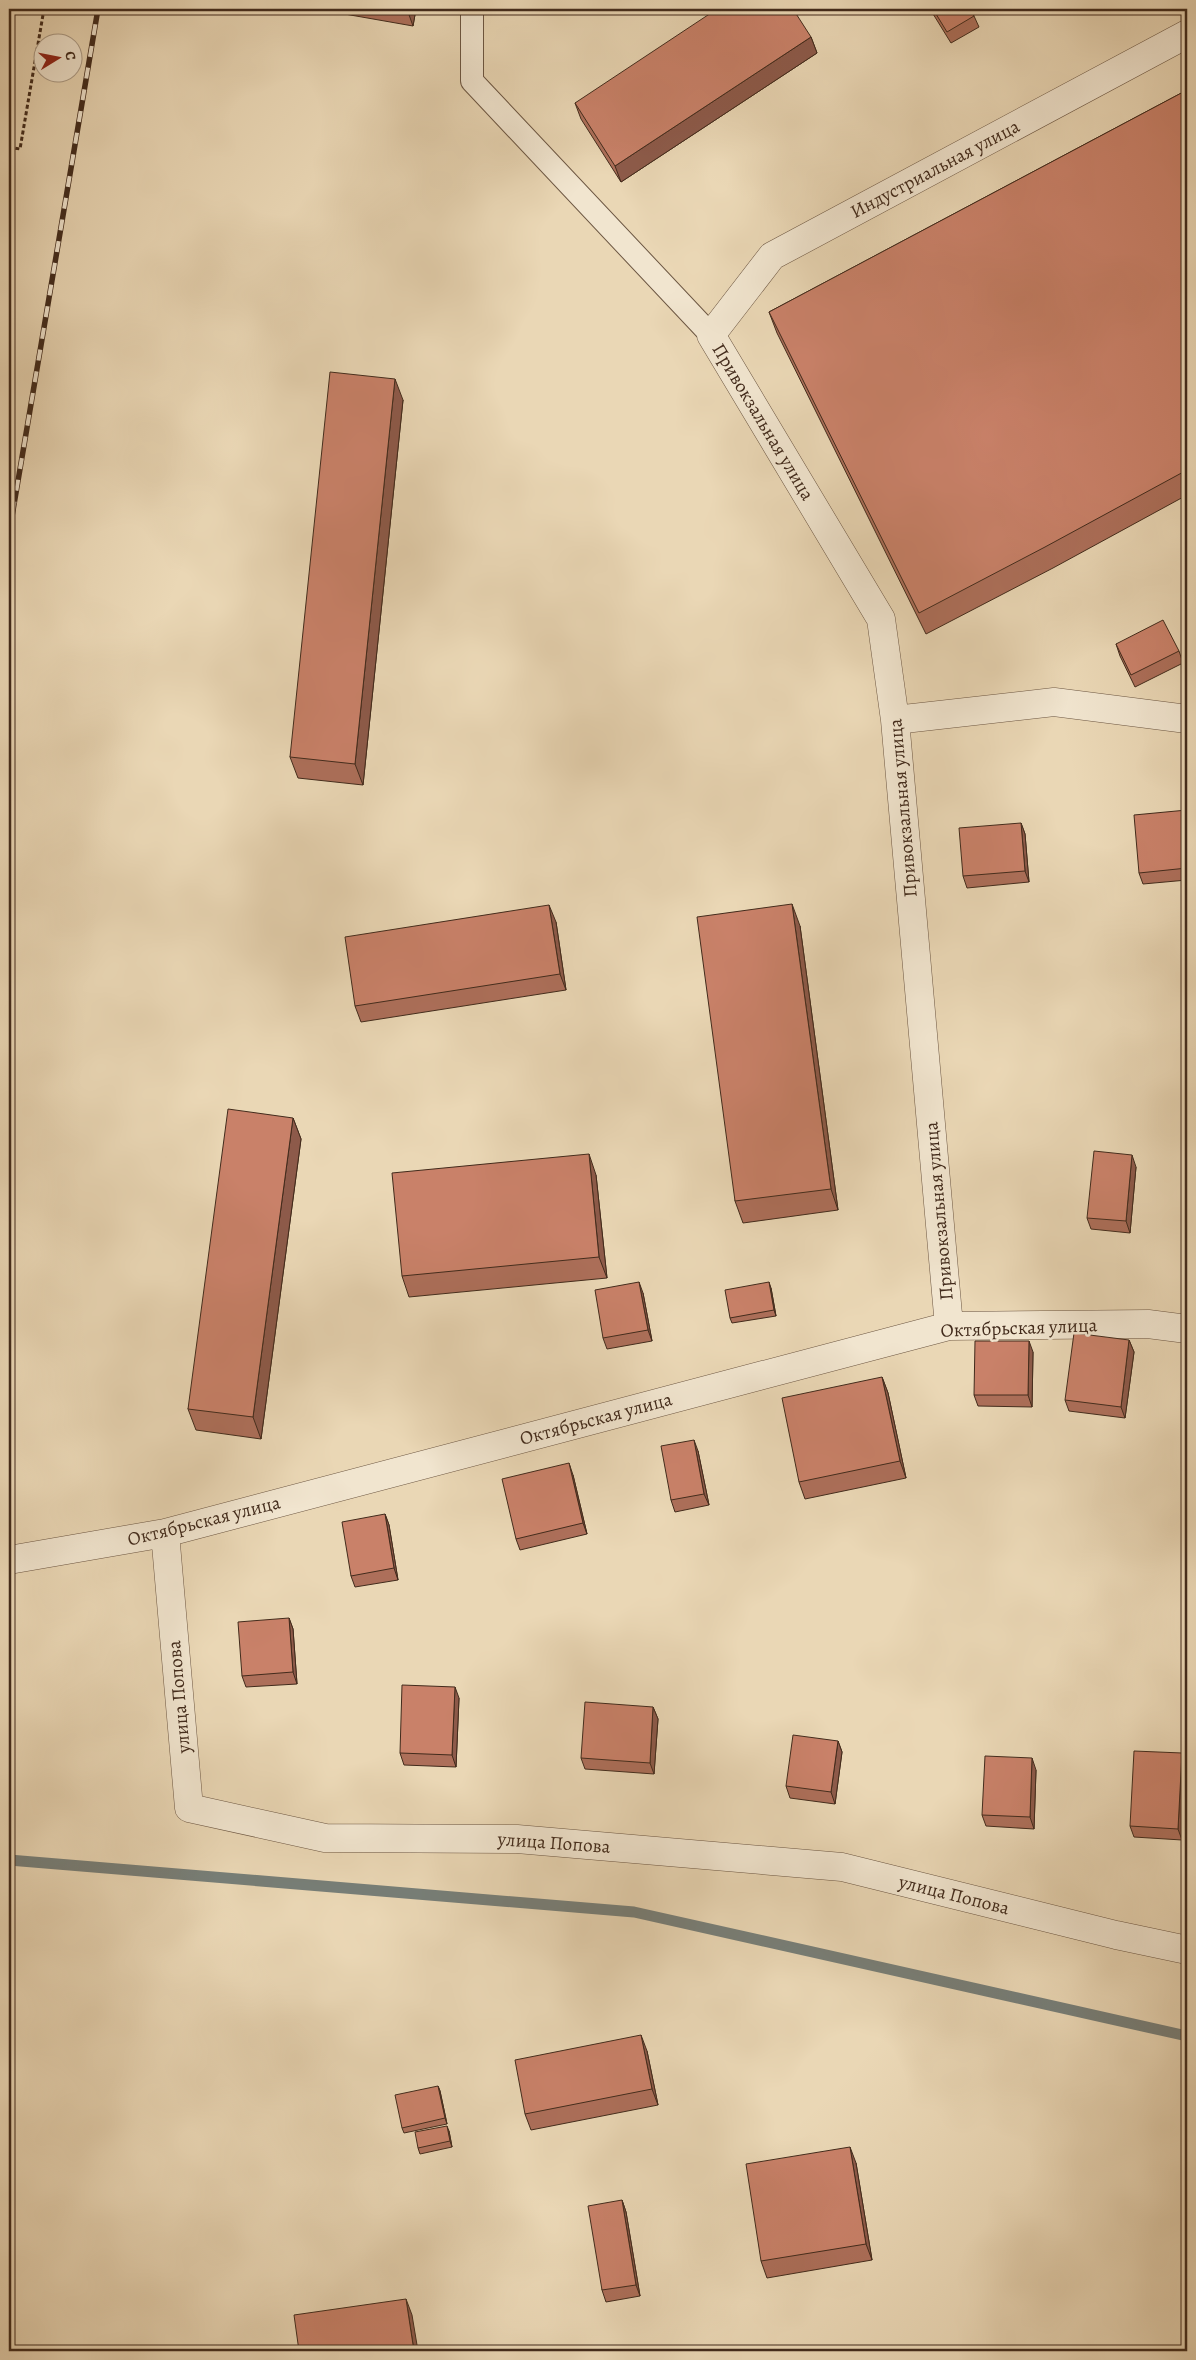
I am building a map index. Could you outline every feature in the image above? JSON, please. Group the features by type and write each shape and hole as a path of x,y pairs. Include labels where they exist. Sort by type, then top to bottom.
{"street":[{"name":"Индустриальная улица","path":"711,336 772,256 1187,34"},
{"name":"Привокзальная улица","path":"711,336 881,619 895,720 949,1326"},
{"path":"895,720 1054,702 1187,718"},
{"name":"Октябрьская улица","path":"9,1560 165,1533 949,1326 1148,1324 1187,1330"},
{"name":"улица Попова","path":"165,1533 189,1808 324,1838 517,1839 842,1867 1116,1935 1187,1950"}],"lane":[{"path":"472,9 472,81 711,336"}],"path":[{"path":"9,147 20,149 44,9"}],"building":[{"path":"717,9 793,9 811,37 615,166 575,103"},
{"path":"933,9 970,9 974,16 947,32"},
{"path":"1187,90 1187,470 919,613 769,312"},
{"path":"330,372 395,379 355,764 290,757"},
{"path":"1163,620 1179,651 1131,675 1116,644"},
{"path":"1187,810 1187,868 1139,873 1134,815"},
{"path":"1021,823 1025,871 963,876 959,828"},
{"path":"792,904 831,1189 735,1201 697,917"},
{"path":"549,905 560,974 355,1006 345,937"},
{"path":"228,1109 293,1118 253,1417 188,1409"},
{"path":"1094,1151 1132,1155 1126,1221 1087,1218"},
{"path":"589,1154 599,1257 402,1276 392,1173"},
{"path":"639,1282 648,1330 603,1338 595,1290"},
{"path":"769,1282 774,1310 730,1318 725,1290"},
{"path":"1074,1333 1129,1340 1121,1407 1065,1400"},
{"path":"975,1341 1029,1341 1028,1395 974,1395"},
{"path":"882,1377 900,1461 799,1482 782,1398"},
{"path":"694,1440 704,1494 671,1500 661,1446"},
{"path":"569,1463 583,1523 516,1539 502,1479"},
{"path":"385,1514 394,1568 351,1576 342,1522"},
{"path":"289,1618 293,1672 242,1676 238,1622"},
{"path":"402,1685 455,1687 452,1755 400,1753"},
{"path":"585,1702 653,1707 650,1763 581,1758"},
{"path":"793,1735 838,1741 831,1792 786,1786"},
{"path":"1134,1751 1182,1753 1178,1829 1130,1826"},
{"path":"985,1756 1032,1758 1030,1817 982,1815"},
{"path":"641,2035 652,2089 525,2114 515,2060"},
{"path":"438,2086 445,2118 402,2128 395,2095"},
{"path":"447,2126 450,2141 418,2148 415,2132"},
{"path":"850,2147 866,2244 761,2261 746,2164"},
{"path":"622,2200 636,2285 602,2290 588,2206"},
{"path":"406,2299 414,2351 299,2351 294,2315"}],"waterway":[{"path":"9,1860 634,1912 1187,2036"}],"railway":[{"path":"9,534 98,9"}]}
